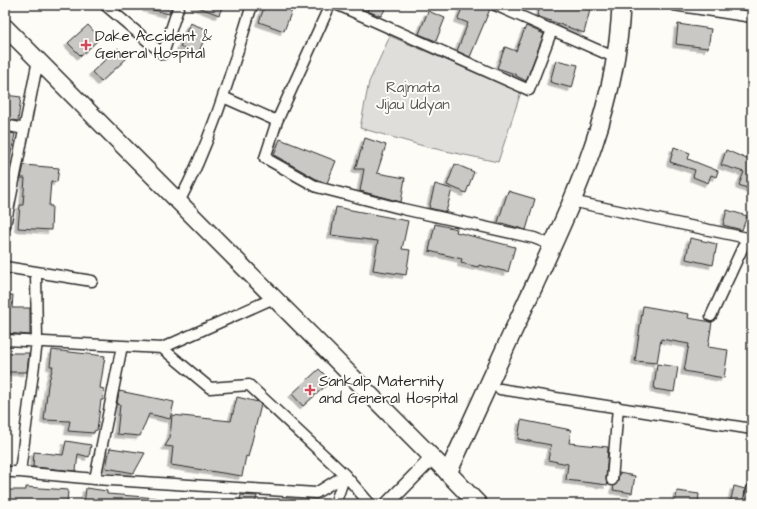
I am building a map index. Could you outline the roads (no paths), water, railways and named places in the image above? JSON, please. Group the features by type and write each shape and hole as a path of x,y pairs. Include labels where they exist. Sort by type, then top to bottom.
{"highway":[{"path":"478,504 448,473 592,154 604,116 616,58 621,5"}],"main road":[{"path":"5,27 448,473"}],"street":[{"path":"105,5 163,54 179,5"},
{"path":"180,202 195,172 223,97 252,5"},
{"path":"330,5 277,121 265,158 317,187 403,209 534,238 552,245"},
{"path":"338,5 529,90 552,30"},
{"path":"495,5 616,58"},
{"path":"674,5 752,17"},
{"path":"5,226 38,60"},
{"path":"223,97 277,121"},
{"path":"5,125 24,129"},
{"path":"571,201 749,239 710,316"},
{"path":"5,268 92,280"},
{"path":"20,472 37,342 36,272"},
{"path":"5,340 162,348 274,298"},
{"path":"95,479 122,346"},
{"path":"162,348 210,388 249,385 345,475 370,504"},
{"path":"500,389 752,429"},
{"path":"612,480 618,407"},
{"path":"387,504 433,457"},
{"path":"5,472 316,493 345,475"},
{"path":"335,504 345,475"},
{"path":"749,504 752,489"}],"place":[{"name":"Dake Accident & General Hospital","path":"86,45"},
{"name":"Sankalp Maternity and General Hospital","path":"310,390"}],"park label":[{"name":"Rajmata Jijau Udyan","path":"413,96"}]}
